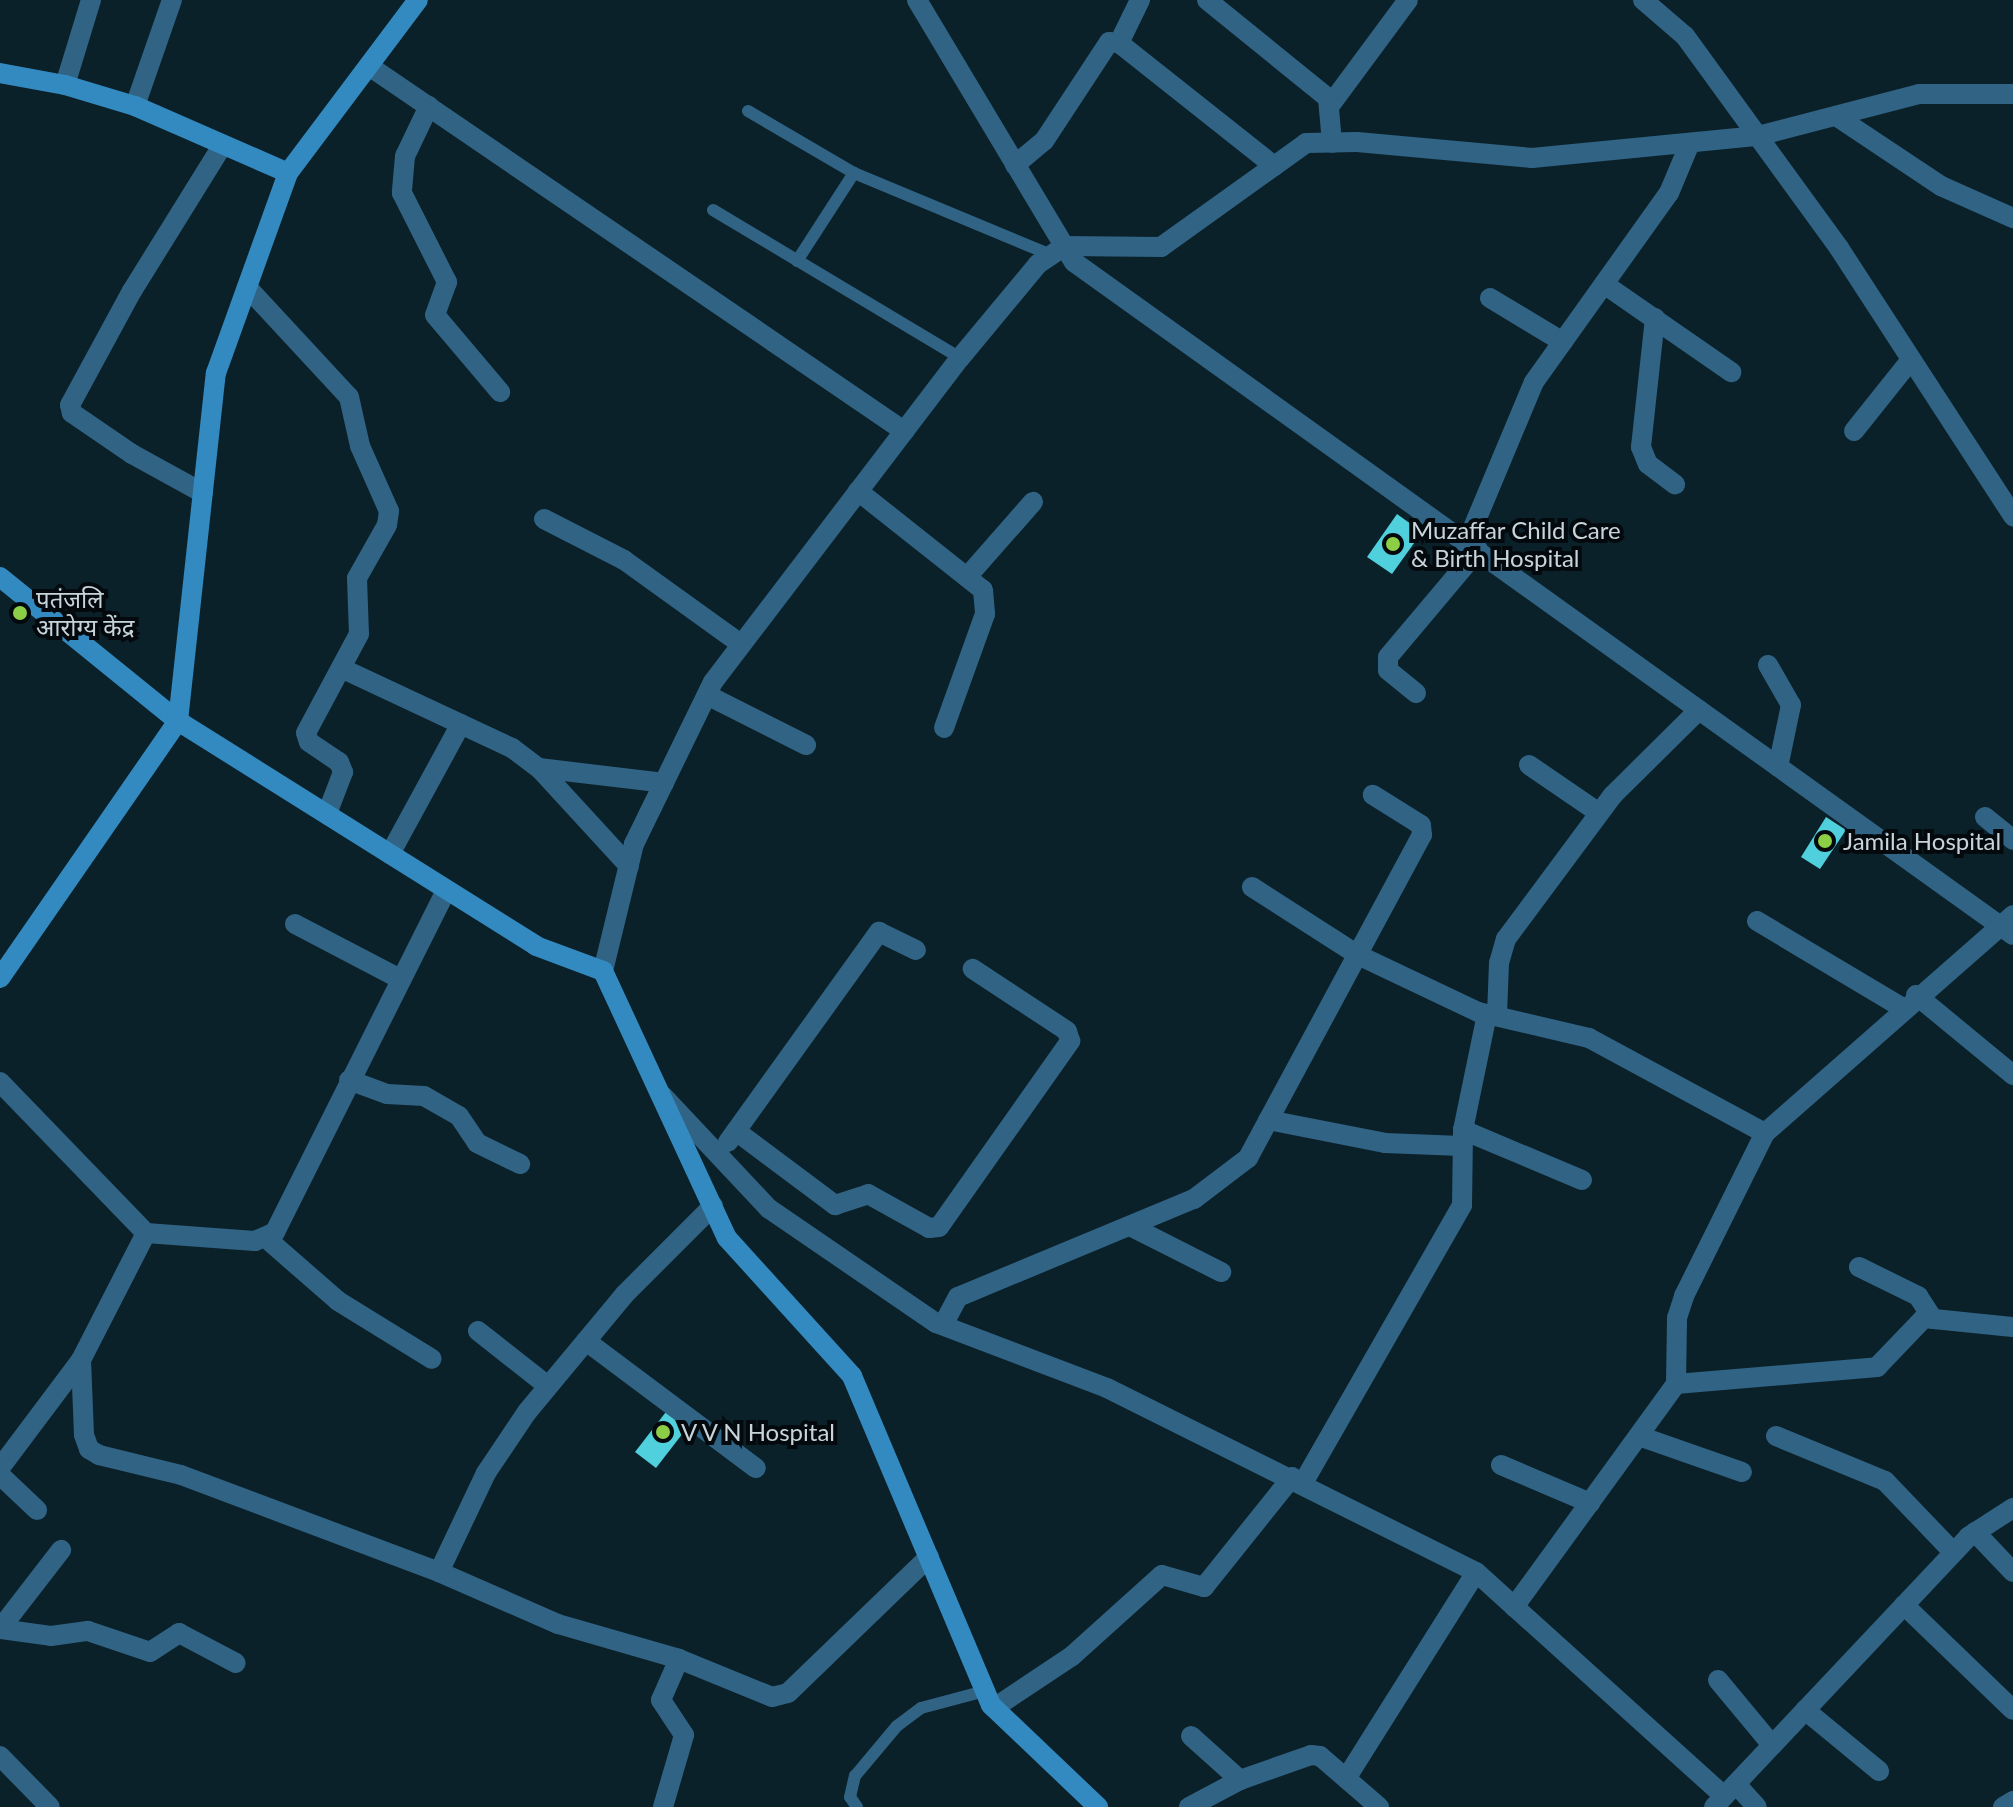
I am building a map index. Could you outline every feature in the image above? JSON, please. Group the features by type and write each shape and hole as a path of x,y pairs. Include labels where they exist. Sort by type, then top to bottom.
{"street":[{"path":"65,85 91,0"},
{"path":"135,106 172,0"},
{"path":"0,978 178,721 216,373 288,173 418,0"},
{"path":"917,0 1015,165 1058,251 1778,767 2008,926 1909,1002 1765,1133 1684,1296 1677,1318 1676,1384 1514,1607"},
{"path":"1119,43 1140,0"},
{"path":"1207,0 1331,104"},
{"path":"1332,143 1331,104 1408,0"},
{"path":"1643,0 1685,36 1839,248 1909,362 2013,516"},
{"path":"1015,165 1044,141 1104,44 1119,43 1274,166"},
{"path":"369,66 904,431"},
{"path":"0,73 65,85 135,106 288,173"},
{"path":"1098,1807 990,1700 852,1376 727,1238 603,971 629,866 664,783 707,695 741,644 960,358 1038,264 1058,251 1161,247 1306,143 1532,158 1758,136 1919,94 2013,94"},
{"path":"429,106 405,156 402,193 447,282 435,315 500,392"},
{"path":"1836,116 1941,186 2013,218"},
{"path":"1416,693 1388,670 1388,657 1473,546 1516,418 1563,342 1669,193 1690,143"},
{"path":"203,493 132,454 72,413 70,405 132,291 222,146"},
{"path":"1604,284 1731,372"},
{"path":"247,287 349,397 360,446 389,511 387,525 357,578 359,634 306,733 309,742 339,762 343,772 327,814"},
{"path":"1490,298 1563,342"},
{"path":"1655,318 1641,447 1648,464 1675,484"},
{"path":"1854,431 1909,362"},
{"path":"858,491 983,590 985,614 944,728"},
{"path":"967,577 1033,502"},
{"path":"544,519 637,568 741,644"},
{"path":"0,577 178,721 536,946 603,971"},
{"path":"1768,665 1791,705 1778,767"},
{"path":"341,668 512,748 539,768 629,866"},
{"path":"707,695 806,745"},
{"path":"990,1700 1072,1656 1162,1575 1204,1587 1297,1480 1452,1230 1464,1194 1462,1138 1492,1015 1499,963 1506,939 1599,813 1699,710"},
{"path":"390,854 461,724"},
{"path":"1529,765 1599,813"},
{"path":"539,768 664,783"},
{"path":"943,1325 958,1297 1132,1227 1225,1180 1248,1158 1422,829 1373,795"},
{"path":"1985,817 2013,840"},
{"path":"1252,887 1358,955 1492,1015 1589,1038 1765,1133"},
{"path":"267,1239 446,890"},
{"path":"1757,921 1909,1002 2013,1075"},
{"path":"295,924 400,979"},
{"path":"718,1155 879,932 916,950"},
{"path":"736,1131 835,1205 868,1194 929,1228 939,1227 1070,1041 1067,1031 973,969"},
{"path":"349,1080 387,1094 424,1096 459,1116 477,1143 520,1164"},
{"path":"0,1082 146,1233 267,1239 338,1301 432,1359"},
{"path":"658,1090 768,1208 943,1325 1107,1388 1297,1480 1476,1572 1725,1796 1757,1807"},
{"path":"1268,1120 1385,1143 1462,1138 1582,1180"},
{"path":"439,1572 486,1473 548,1386 713,1206"},
{"path":"1132,1227 1221,1272"},
{"path":"0,1468 81,1360 146,1233"},
{"path":"1859,1267 1918,1296 1933,1319"},
{"path":"1676,1384 1877,1367 1916,1321 1933,1319 2013,1327"},
{"path":"478,1331 548,1386"},
{"path":"586,1341 756,1468"},
{"path":"81,1360 84,1435 89,1449 99,1455 181,1475 439,1572 558,1624 679,1659 772,1697 788,1693 929,1557"},
{"path":"1639,1436 1742,1472"},
{"path":"1776,1436 1885,1481 1953,1552"},
{"path":"1501,1465 1590,1503"},
{"path":"0,1475 37,1510"},
{"path":"1725,1796 1953,1552 1975,1532 2013,1508"},
{"path":"1975,1532 2013,1572"},
{"path":"61,1550 0,1629 51,1636 88,1631 150,1652 179,1633 236,1663"},
{"path":"1347,1777 1476,1572"},
{"path":"1904,1605 2013,1710"},
{"path":"663,1807 684,1735 661,1700 679,1659"},
{"path":"1718,1680 1772,1745"},
{"path":"1805,1710 1879,1771"},
{"path":"1191,1736 1240,1780"},
{"path":"1189,1807 1240,1780 1311,1755 1347,1777 1379,1807"},
{"path":"0,1756 50,1807"},
{"path":"2003,1807 2013,1801"}],"lane":[{"path":"748,111 854,173 1058,251"},
{"path":"797,261 854,173"},
{"path":"713,210 960,358"},
{"path":"857,1807 850,1797 855,1776 897,1726 921,1708 990,1700"}],"building":[{"path":"1397,514 1422,532 1392,574 1367,557"},
{"path":"1826,817 1846,830 1820,869 1801,857"},
{"path":"669,1408 690,1424 656,1468 635,1452"}],"place":[{"name":"Muzaffar Child Care & Birth Hospital","path":"1393,544"},
{"name":"पतंजलि आरोग्य केंद्र","path":"20,613"},
{"name":"Jamila Hospital","path":"1825,841"},
{"name":"V V N Hospital","path":"663,1432"}]}
